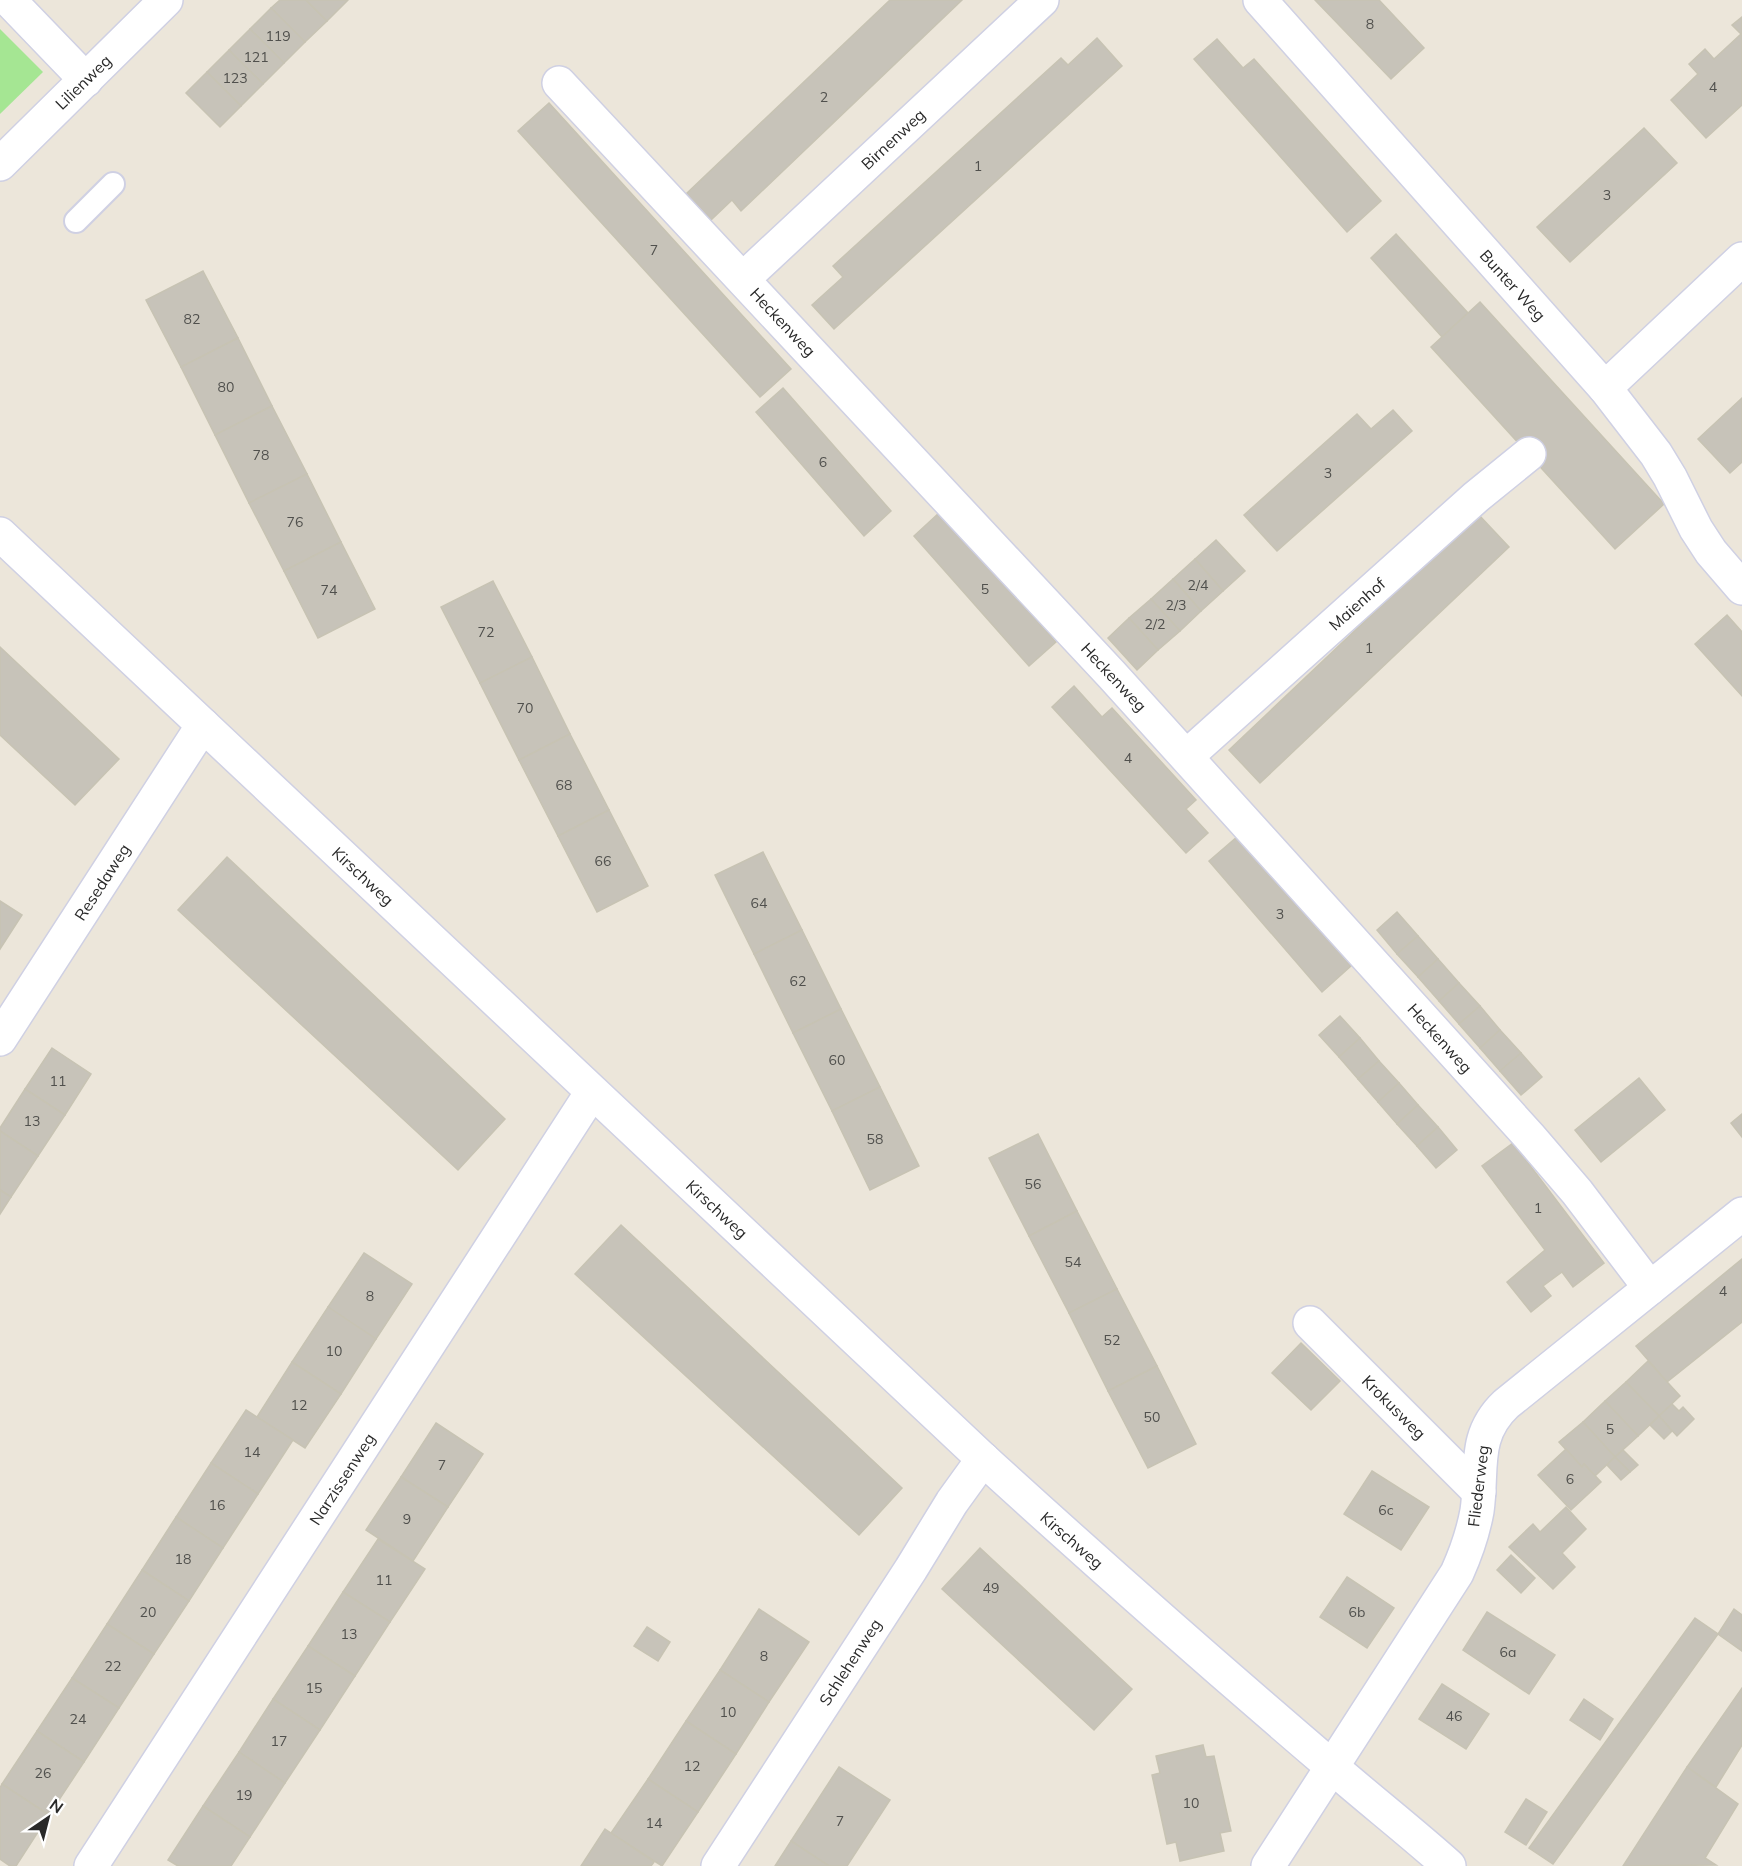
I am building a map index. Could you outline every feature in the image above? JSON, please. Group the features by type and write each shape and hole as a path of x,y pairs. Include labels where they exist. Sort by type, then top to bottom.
{"street":[{"path":"9,0 86,80"},
{"name":"Lilienweg","path":"0,164 166,0"},
{"name":"Birnenweg","path":"743,279 1042,0"},
{"name":"Bunter Weg","path":"1260,0 1605,388 1656,454 1696,529 1711,552 1742,588"},
{"name":"Heckenweg","path":"559,83 1187,756 1529,1136 1577,1192 1650,1288"},
{"path":"1605,388 1742,259"},
{"name":"Maienhof","path":"1187,756 1476,497 1529,454"},
{"name":"Kirschweg","path":"0,534 983,1459 1332,1767 1449,1866"},
{"name":"Resedaweg","path":"0,1039 203,726"},
{"name":"Narzissenweg","path":"91,1866 592,1092"},
{"name":"Fliederweg","path":"1268,1866 1457,1573 1471,1539 1479,1492 1482,1443 1490,1423 1498,1412 1742,1214"},
{"name":"Krokusweg","path":"1310,1323 1479,1492"},
{"name":"Schlehenweg","path":"718,1866 952,1502 983,1459"}],"lane":[{"path":"76,221 113,184"}],"green space":[{"path":"0,29 43,72 0,114"}],"building":[{"path":"280,0 306,0 327,21 305,42 271,8"},
{"path":"306,0 348,0 327,21"},
{"path":"890,0 962,0 741,211 732,200 711,220 686,194"},
{"path":"1315,0 1379,0 1424,48 1391,79"},
{"path":"271,8 305,42 284,63 250,29"},
{"path":"1742,17 1742,105 1706,138 1671,100 1698,74 1689,64 1705,49 1714,59 1741,34 1732,25"},
{"path":"250,29 284,63 263,84 229,50"},
{"path":"1097,38 1122,66 834,329 812,305 843,277 833,266 1061,58 1068,65"},
{"path":"1217,39 1243,68 1254,59 1381,201 1347,232 1194,59"},
{"path":"229,50 263,84 241,106 207,72"},
{"path":"207,72 241,106 220,127 186,93"},
{"path":"549,103 791,369 760,397 518,131"},
{"path":"1644,128 1677,163 1570,262 1537,227"},
{"path":"1396,234 1468,313 1442,337 1371,258"},
{"path":"203,271 238,338 181,367 146,300"},
{"path":"1480,302 1664,504 1615,549 1431,347"},
{"path":"238,338 272,406 215,435 181,367"},
{"path":"783,388 891,511 864,536 756,412"},
{"path":"1742,398 1742,462 1730,473 1698,439"},
{"path":"272,406 307,474 249,503 215,435"},
{"path":"1393,410 1412,431 1277,551 1244,515 1357,414 1371,429"},
{"path":"307,474 341,542 284,571 249,503"},
{"path":"940,512 1056,642 1029,666 914,536"},
{"path":"1478,514 1509,547 1260,783 1229,750"},
{"path":"1216,540 1245,571 1223,591 1195,559"},
{"path":"341,542 375,609 318,638 284,571"},
{"path":"1195,559 1223,591 1201,611 1173,579"},
{"path":"1173,579 1201,611 1180,631 1151,599"},
{"path":"493,581 532,657 480,683 441,607"},
{"path":"1151,599 1180,631 1158,650 1129,618"},
{"path":"1727,615 1742,632 1742,696 1695,644"},
{"path":"1129,618 1158,650 1137,670 1108,638"},
{"path":"0,647 119,759 75,805 0,735"},
{"path":"532,657 570,734 519,760 480,683"},
{"path":"1074,686 1102,717 1112,708 1196,800 1186,809 1208,833 1186,853 1052,707"},
{"path":"570,734 609,810 558,836 519,760"},
{"path":"609,810 648,886 597,912 558,836"},
{"path":"1238,836 1351,966 1322,992 1209,861"},
{"path":"763,852 802,930 754,954 715,875"},
{"path":"227,857 505,1119 458,1170 178,910"},
{"path":"0,901 22,915 0,949"},
{"path":"1397,912 1418,936 1397,954 1377,930"},
{"path":"802,930 841,1009 793,1033 754,954"},
{"path":"1418,936 1438,959 1418,977 1397,954"},
{"path":"1438,959 1459,983 1439,1001 1418,977"},
{"path":"1459,983 1480,1006 1459,1024 1439,1001"},
{"path":"1480,1006 1500,1030 1480,1048 1459,1024"},
{"path":"841,1009 880,1087 832,1111 793,1033"},
{"path":"1340,1016 1360,1038 1339,1057 1319,1035"},
{"path":"1500,1030 1521,1053 1500,1071 1480,1048"},
{"path":"1360,1038 1379,1061 1358,1079 1339,1057"},
{"path":"52,1048 91,1074 65,1115 25,1089"},
{"path":"1521,1053 1542,1077 1521,1095 1500,1071"},
{"path":"1379,1061 1399,1083 1378,1102 1358,1079"},
{"path":"1639,1078 1665,1110 1601,1162 1575,1130"},
{"path":"1399,1083 1418,1105 1397,1124 1378,1102"},
{"path":"880,1087 919,1166 870,1190 832,1111"},
{"path":"25,1089 65,1115 38,1156 0,1131"},
{"path":"1418,1105 1438,1127 1417,1146 1397,1124"},
{"path":"1742,1114 1742,1137 1731,1123"},
{"path":"1438,1127 1457,1150 1436,1168 1417,1146"},
{"path":"0,1131 38,1156 11,1197 0,1190"},
{"path":"1038,1134 1077,1211 1029,1236 989,1158"},
{"path":"1513,1143 1604,1263 1573,1287 1562,1272 1543,1286 1551,1296 1531,1312 1507,1282 1545,1250 1482,1166"},
{"path":"0,1190 11,1197 0,1214"},
{"path":"1077,1211 1117,1289 1069,1313 1029,1236"},
{"path":"621,1225 902,1488 859,1535 575,1274"},
{"path":"364,1253 412,1284 376,1339 328,1307"},
{"path":"1742,1259 1742,1322 1667,1382 1636,1346"},
{"path":"1117,1289 1157,1366 1108,1391 1069,1313"},
{"path":"328,1307 376,1339 341,1394 292,1362"},
{"path":"1301,1343 1340,1381 1311,1410 1272,1373"},
{"path":"1648,1361 1680,1396 1659,1416 1626,1382"},
{"path":"292,1362 341,1394 305,1448 257,1417"},
{"path":"1157,1366 1196,1444 1148,1468 1108,1391"},
{"path":"1626,1382 1659,1416 1638,1436 1605,1401"},
{"path":"1605,1401 1638,1436 1615,1457 1583,1422"},
{"path":"1672,1404 1679,1411 1683,1407 1694,1419 1677,1436 1659,1416"},
{"path":"246,1410 293,1440 258,1494 211,1463"},
{"path":"1659,1416 1672,1431 1664,1439 1650,1425"},
{"path":"1583,1422 1615,1457 1595,1476 1584,1464 1582,1467 1559,1442"},
{"path":"436,1423 483,1454 448,1507 401,1477"},
{"path":"1566,1449 1582,1467 1584,1464 1601,1482 1571,1510 1538,1475"},
{"path":"1623,1450 1638,1465 1630,1472 1615,1457"},
{"path":"1615,1457 1630,1472 1621,1480 1607,1465"},
{"path":"211,1463 258,1494 223,1548 176,1517"},
{"path":"1372,1471 1429,1507 1401,1550 1344,1514"},
{"path":"401,1477 448,1507 413,1561 366,1530"},
{"path":"1566,1507 1586,1529 1562,1553 1575,1567 1553,1589 1509,1547 1533,1524 1540,1532"},
{"path":"176,1517 223,1548 189,1601 142,1570"},
{"path":"378,1539 425,1569 390,1622 343,1592"},
{"path":"980,1548 1132,1689 1094,1730 942,1589"},
{"path":"1511,1555 1535,1578 1521,1593 1497,1570"},
{"path":"142,1570 189,1601 154,1654 107,1624"},
{"path":"1347,1577 1394,1608 1367,1648 1320,1617"},
{"path":"343,1592 390,1622 355,1676 308,1646"},
{"path":"759,1609 809,1642 769,1702 720,1670"},
{"path":"1734,1609 1742,1615 1742,1651 1718,1634"},
{"path":"1487,1612 1555,1655 1529,1694 1463,1650"},
{"path":"1695,1618 1718,1634 1553,1864 1529,1848"},
{"path":"107,1624 154,1654 119,1708 72,1678"},
{"path":"647,1627 670,1642 658,1661 634,1646"},
{"path":"308,1646 355,1676 320,1730 273,1699"},
{"path":"720,1670 769,1702 736,1754 686,1721"},
{"path":"72,1678 119,1708 84,1762 37,1731"},
{"path":"1442,1684 1489,1714 1466,1749 1419,1719"},
{"path":"1742,1688 1742,1745 1716,1787 1687,1767"},
{"path":"273,1699 320,1730 285,1783 239,1752"},
{"path":"1584,1699 1613,1719 1600,1740 1570,1720"},
{"path":"686,1721 736,1754 698,1812 648,1779"},
{"path":"37,1731 84,1762 49,1815 2,1784"},
{"path":"1203,1745 1206,1757 1214,1756 1231,1831 1220,1833 1224,1851 1180,1861 1176,1842 1167,1844 1152,1775 1160,1773 1156,1756"},
{"path":"239,1752 285,1783 250,1837 203,1806"},
{"path":"839,1767 890,1800 847,1866 829,1866 791,1841"},
{"path":"1687,1767 1738,1804 1705,1858 1716,1865 1623,1866"},
{"path":"648,1779 698,1812 662,1866 611,1833"},
{"path":"2,1784 49,1815 16,1866 10,1866 0,1859 0,1788"},
{"path":"1526,1799 1547,1812 1526,1845 1505,1832"},
{"path":"203,1806 250,1837 231,1866 178,1866 168,1860"},
{"path":"605,1829 654,1862 651,1866 581,1866"},
{"path":"791,1841 829,1866 775,1866"}]}
